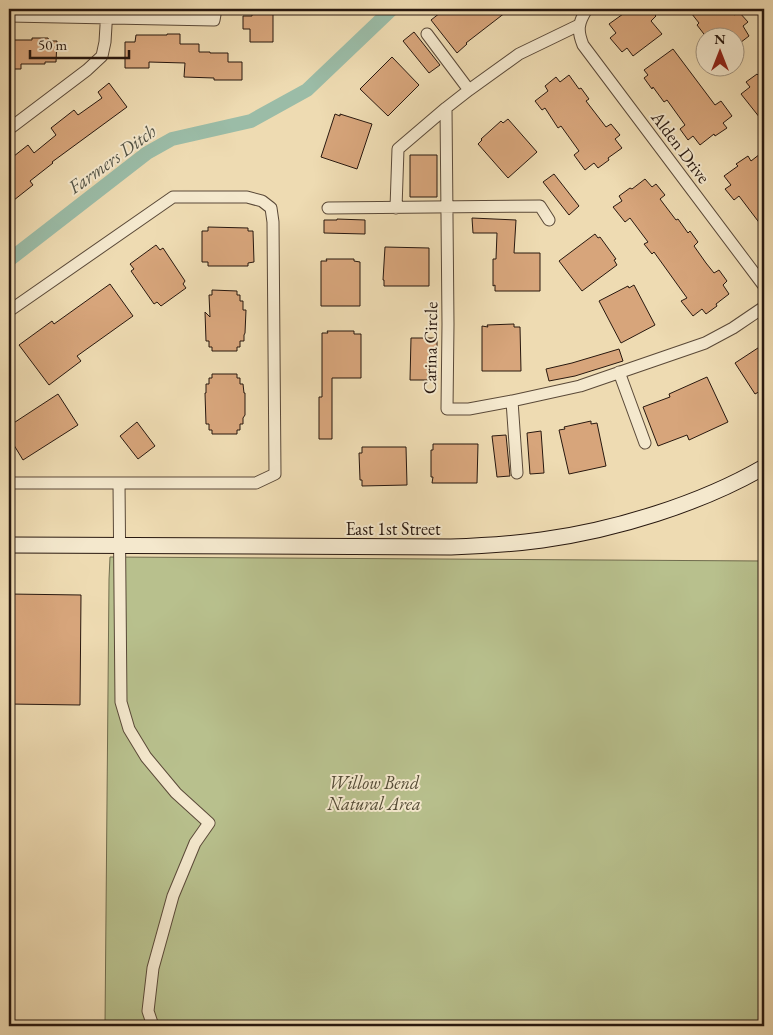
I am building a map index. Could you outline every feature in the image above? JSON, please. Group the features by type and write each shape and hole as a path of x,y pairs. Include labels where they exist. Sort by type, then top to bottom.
{"street":[{"path":"9,16 107,13 214,20 216,9"},
{"path":"396,208 398,149 446,108 519,54 579,25 587,9"},
{"path":"9,129 87,70 102,56 107,13"},
{"name":"Alden Drive","path":"579,25 579,35 583,46 764,286"},
{"path":"428,34 469,90"},
{"name":"Carina Circle","path":"446,108 448,324 446,408 469,409 580,386 704,343 733,328 764,307"},
{"path":"9,311 173,197 247,197 262,201 271,208 273,222 275,474 256,483 9,483"},
{"path":"328,208 540,206 549,220"},
{"path":"619,372 645,443"},
{"path":"512,401 517,473"},
{"name":"East 1st Street","path":"9,545 451,547 497,545 588,532 633,521 719,489 764,467"},
{"path":"118,483 121,702 129,729 146,757 176,792 209,823 195,843 173,896 165,923 153,968 148,1011 153,1026"}],"green space":[{"name":"Willow Bend Natural Area","path":"110,557 764,561 764,1026 105,1026"}],"building":[{"path":"252,9 273,9 273,42 250,42 250,29 243,29 243,16 252,16"},
{"path":"445,9 510,9 466,43 457,53 431,20"},
{"path":"620,9 650,9 656,16 651,21 662,34 633,56 627,48 622,52 610,38 616,33 609,24 623,14"},
{"path":"688,9 729,9 734,15 739,12 748,22 743,26 744,28 699,28 697,25 699,23"},
{"path":"414,32 440,65 429,73 403,41"},
{"path":"180,34 180,44 199,44 199,52 228,53 228,62 242,62 242,80 184,77 185,63 149,62 149,68 125,68 125,42 135,42 136,35"},
{"path":"32,38 48,38 49,41 57,41 56,62 21,64 21,69 9,69 9,40 32,40"},
{"path":"673,49 715,105 721,101 732,116 723,123 727,128 715,136 714,134 700,145 693,136 688,140 680,129 685,125 667,100 664,102 644,78 648,75 644,70"},
{"path":"392,57 419,85 388,116 360,89"},
{"path":"764,71 764,123 741,94 750,87 746,82"},
{"path":"569,75 589,99 586,101 606,127 611,124 620,135 615,139 622,148 598,168 594,163 585,170 574,155 579,151 561,126 558,128 545,108 542,110 535,101 548,91 545,86 556,77 560,82"},
{"path":"109,83 127,107 52,162 30,181 33,185 9,204 9,160 28,145 34,153 56,135 51,128 74,110 78,115 102,98 98,92"},
{"path":"335,114 372,124 357,169 321,157"},
{"path":"508,119 537,152 508,178 478,144 501,121 503,123"},
{"path":"760,154 764,160 764,229 739,196 734,200 725,189 731,185 724,176 738,166 736,164 748,156 751,161"},
{"path":"410,155 437,155 437,197 410,197"},
{"path":"554,174 579,206 569,215 543,182"},
{"path":"645,179 652,187 656,184 665,195 660,199 676,220 678,219 688,233 690,231 698,242 694,246 706,263 714,273 719,270 727,281 723,285 729,294 706,314 702,309 693,316 681,301 687,298 654,252 652,254 644,244 648,242 630,218 625,222 613,207 622,201 619,196"},
{"path":"472,218 516,220 514,253 540,253 540,291 495,291 495,285 493,286 493,259 496,259 497,233 473,233"},
{"path":"324,220 365,220 365,234 324,233"},
{"path":"208,227 248,228 248,231 253,231 254,262 248,263 248,266 208,266 208,262 202,262 202,231 208,231"},
{"path":"595,234 598,238 600,237 616,259 614,260 617,265 582,291 559,261"},
{"path":"156,245 160,250 163,248 185,281 183,284 186,288 161,306 157,302 154,304 131,271 134,269 130,264"},
{"path":"385,247 429,248 429,286 384,286"},
{"path":"326,259 354,259 354,261 360,262 360,306 321,306 321,261 327,261"},
{"path":"110,284 133,316 77,356 81,361 49,385 19,345 52,321 54,324"},
{"path":"634,285 655,325 621,343 599,301 628,286 629,288"},
{"path":"212,290 237,291 237,295 240,295 240,301 243,301 243,310 246,310 245,333 244,341 240,341 240,347 237,347 237,351 212,351 212,347 209,347 209,341 206,341 205,312 210,317 209,295 212,295"},
{"path":"514,324 514,327 520,327 521,371 482,371 482,326"},
{"path":"327,331 354,331 354,334 361,334 361,378 332,378 332,439 319,439 319,397 322,397 322,333 328,333"},
{"path":"411,338 437,338 437,380 410,380"},
{"path":"764,344 764,389 755,394 735,363"},
{"path":"619,349 623,361 575,376 549,381 546,369"},
{"path":"212,374 237,374 237,378 240,378 240,384 243,384 245,415 243,424 240,424 240,430 237,430 237,434 212,434 212,430 209,430 209,424 206,424 206,384 209,384 209,378 212,378"},
{"path":"707,377 728,422 689,440 687,435 658,446 643,407 670,397 669,394"},
{"path":"58,394 78,425 23,460 9,437 9,426"},
{"path":"591,421 591,424 597,423 606,466 569,474 559,430 565,429 564,427"},
{"path":"137,422 155,446 138,459 120,436"},
{"path":"541,431 544,473 530,474 527,433"},
{"path":"506,435 510,476 497,477 492,436"},
{"path":"433,444 478,444 477,483 432,483 431,450 433,450"},
{"path":"362,447 406,447 407,485 362,486 359,453 362,453"},
{"path":"9,594 81,595 80,705 9,704"}],"waterway":[{"name":"Farmers Ditch","path":"9,260 147,153 172,139 251,121 307,90 392,9"}]}
